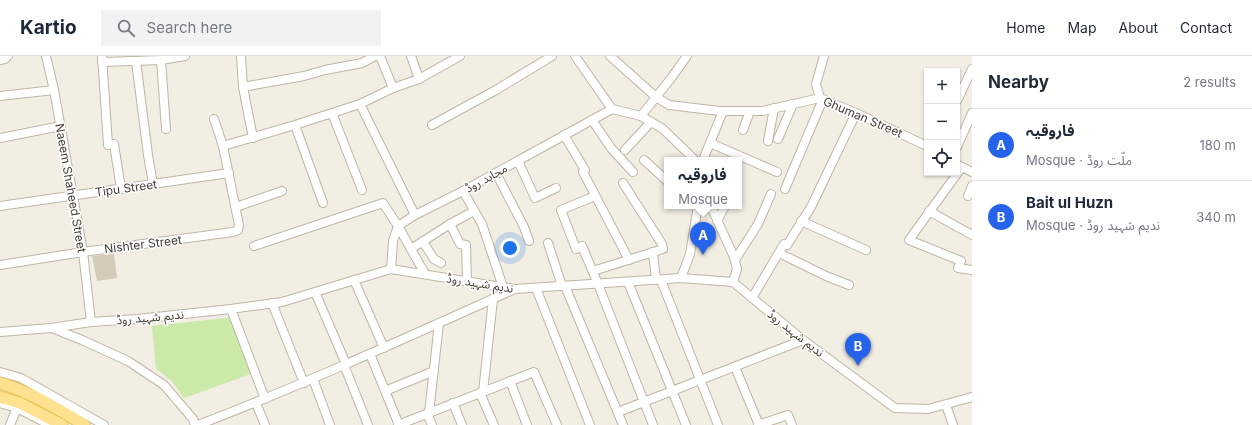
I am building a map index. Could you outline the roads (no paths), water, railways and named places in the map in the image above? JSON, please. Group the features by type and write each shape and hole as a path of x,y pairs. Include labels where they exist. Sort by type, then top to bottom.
{"main road":[{"path":"0,383 10,386 60,409 84,425"},
{"path":"0,397 62,425"}],"street":[{"path":"0,60 5,59 8,56"},
{"name":"Naeem Shaheed Street","path":"46,56 61,126 83,252 91,322"},
{"path":"121,189 114,144 108,145 102,59 161,60 185,56"},
{"path":"241,56 242,87 253,138"},
{"path":"242,87 304,76 325,70 362,63 375,56"},
{"path":"380,56 393,88"},
{"path":"410,56 419,79"},
{"path":"223,146 360,104 393,88 419,79 460,56"},
{"path":"432,125 496,90 552,56"},
{"path":"575,56 612,109 641,116 663,129 692,157"},
{"name":"Ghuman Street","path":"610,56 656,97 669,105 723,111 763,111 821,99 856,113 924,145"},
{"path":"641,116 687,56"},
{"path":"785,188 821,99 816,84 824,56"},
{"path":"131,59 153,184"},
{"path":"161,60 166,129"},
{"path":"960,96 969,82 972,69"},
{"path":"0,96 54,90"},
{"path":"360,104 415,215"},
{"path":"778,139 793,104"},
{"path":"768,141 774,108"},
{"name":"مجاہد روڈ","path":"398,226 415,215 496,173 612,109"},
{"path":"704,157 723,111"},
{"path":"743,130 750,111"},
{"path":"332,113 362,190"},
{"path":"752,298 784,244 787,245 811,207 856,113"},
{"path":"960,140 972,113"},
{"path":"214,118 223,146 236,207 282,191"},
{"path":"592,120 611,148 633,172"},
{"path":"625,150 651,122"},
{"path":"295,125 323,203"},
{"path":"0,138 61,126"},
{"path":"564,135 585,170 583,172 629,260"},
{"path":"710,143 777,172"},
{"path":"644,160 664,178"},
{"path":"518,161 535,198 556,188"},
{"path":"960,166 972,172"},
{"name":"Tipu Street","path":"0,206 229,173"},
{"path":"496,173 524,227 529,241"},
{"path":"952,176 909,240 961,260 958,268 972,270"},
{"path":"593,271 663,249 662,244 623,183"},
{"path":"968,196 972,186"},
{"path":"462,191 482,224 503,287"},
{"path":"735,260 758,224 771,194"},
{"path":"595,196 561,210 576,249 582,246 593,271 653,425"},
{"path":"254,246 383,203 398,226 425,274"},
{"name":"Nishter Street","path":"0,264 233,232 238,230 239,224 236,207"},
{"path":"681,278 690,254 696,209"},
{"path":"711,209 735,260 737,269 733,282"},
{"path":"718,221 724,209"},
{"path":"411,250 450,224 474,211"},
{"path":"929,211 972,235"},
{"path":"801,221 866,250"},
{"path":"450,224 460,244 466,245 467,281"},
{"path":"392,269 393,241 398,226"},
{"path":"423,242 434,259 441,263"},
{"path":"548,243 564,286 623,425"},
{"path":"653,252 659,280 701,380 718,425"},
{"path":"779,253 826,276 849,285"},
{"name":"ندیم شہید روڈ","path":"0,332 231,309 282,302 392,269 515,289 681,278 733,282 803,340 895,408 928,409 972,397"},
{"path":"354,280 384,348"},
{"path":"628,282 686,425"},
{"path":"536,288 590,425"},
{"path":"50,328 82,340 128,361 164,385 197,425 304,383 515,289"},
{"path":"315,292 368,425"},
{"path":"494,299 482,392 494,425"},
{"path":"272,303 304,383"},
{"path":"231,309 265,399"},
{"path":"432,425 428,413 434,371 438,323"},
{"path":"618,412 803,340"},
{"path":"370,354 399,425 534,372 557,425"},
{"path":"735,367 758,425 788,415 792,425"},
{"path":"385,391 434,371"},
{"path":"0,372 21,378 104,425"},
{"path":"313,379 330,425"},
{"path":"510,381 527,425"},
{"path":"0,403 18,405 48,424"},
{"path":"256,403 265,425"},
{"path":"453,403 462,425"},
{"path":"10,425 18,405"},
{"path":"946,405 953,425"}],"place":[{"name":"فاروقیہ","path":"703,255"},
{"name":"Bait ul Huzn","path":"858,366"}]}
